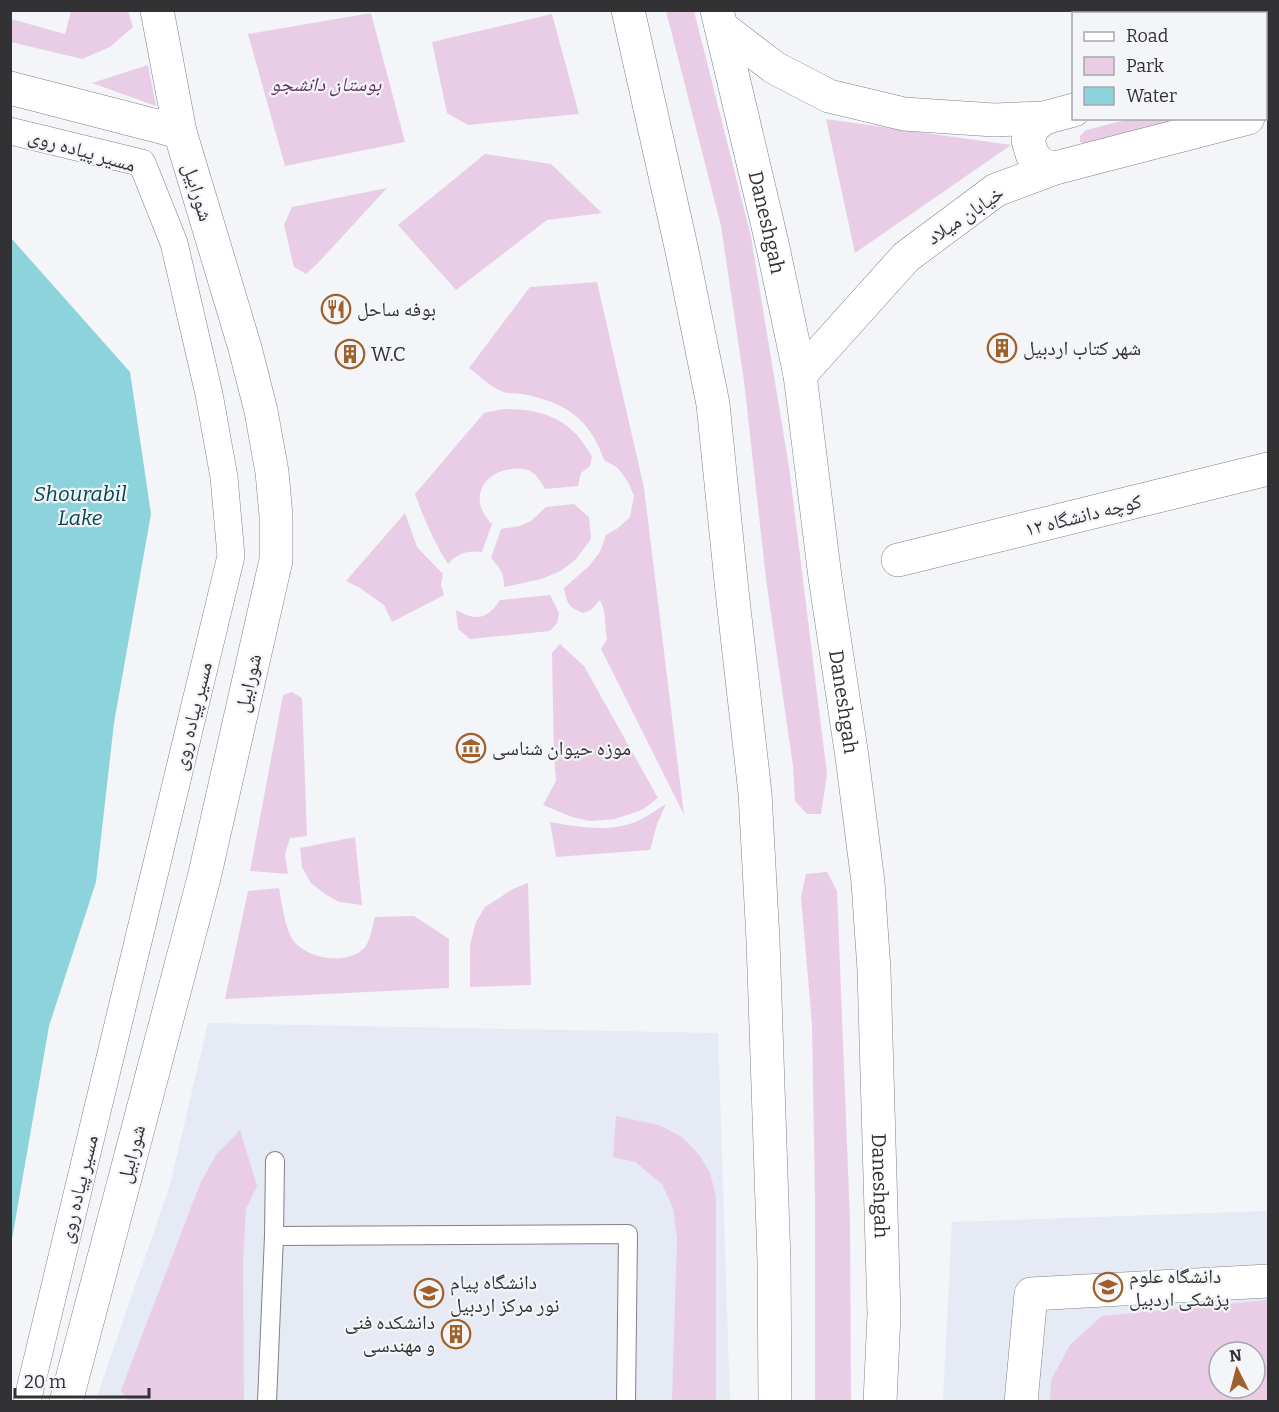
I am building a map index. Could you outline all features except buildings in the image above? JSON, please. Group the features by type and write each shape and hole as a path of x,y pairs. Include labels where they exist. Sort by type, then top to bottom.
{"street":[{"name":"شورابیل","path":"66,1401 204,878 276,560 276,516 272,472 261,411 245,348 180,132 158,10"},
{"path":"628,10 682,251 713,404 755,793 763,940 774,1261 775,1401"},
{"path":"719,19 775,68 829,96 904,114 994,120 1059,114"},
{"name":"Daneshgah","path":"719,19 772,243 800,375 825,577 868,882 874,970 884,1314 880,1401"},
{"path":"10,88 180,132"},
{"path":"1055,168 1041,165 1032,154 1028,140 1033,127 1059,114"},
{"name":"خیابان میلاد","path":"800,375 906,256 996,190 1055,168 1240,120"},
{"name":"مسیر پیاده روی","path":"10,130 141,163 174,243 209,394 224,477 231,556 27,1401"},
{"name":"کوچه دانشگاه ۱۲","path":"898,560 1269,469"},
{"path":"1021,1401 1031,1294 1269,1281"}],"lane":[{"path":"267,1401 275,1161"},
{"path":"274,1236 628,1234 626,1401"}],"shaded area":[{"name":"دانشگاه پیام نور مرکز اردبیل","path":"208,1023 718,1033 730,1401 95,1402 170,1185"},
{"name":"دانشگاه علوم پزشکی اردبیل","path":"1268,1211 1268,1401 943,1402 952,1222"}],"green space":[{"path":"71,11 128,11 133,27 110,47 82,59 11,42 11,19 65,34"},
{"path":"666,11 694,11 751,237 789,467 827,774 821,814 807,814 795,801 793,766 766,579 744,381 721,226"},
{"name":"بوستان دانشجو","path":"371,13 405,142 285,166 248,34"},
{"name":"بوستان دانشجو","path":"552,14 579,114 468,125 447,113 432,42"},
{"path":"148,65 156,106 92,83"},
{"path":"826,119 1011,145 855,253"},
{"path":"1126,120 1186,120 1088,144 1080,142 1080,136 1086,130"},
{"path":"485,154 551,164 602,213 547,220 456,290 398,225"},
{"path":"387,188 306,274 294,267 284,225 292,207"},
{"path":"597,282 644,488 684,815 601,649 607,639 600,600 591,610 583,613 569,604 564,588 589,566 600,552 606,535 630,517 634,496 628,482 618,468 604,460 591,433 574,414 537,397 501,391 469,368 530,287"},
{"path":"503,409 533,411 560,421 576,434 592,456 590,466 581,473 578,486 545,489 535,475 523,469 511,469 492,476 481,490 481,507 492,524 482,552 463,553 448,564 415,494 484,413"},
{"path":"574,504 589,517 591,539 576,559 561,571 541,579 504,587 501,571 491,558 501,529 520,526 531,521 546,507"},
{"path":"405,513 417,547 443,574 441,585 444,595 392,622 384,605 346,581"},
{"path":"550,595 559,613 557,623 550,631 470,639 458,629 456,610 469,616 481,617 490,612 500,600"},
{"path":"560,644 584,666 658,798 642,810 615,819 590,821 572,817 543,805 556,781 552,653"},
{"path":"292,692 302,698 307,836 290,838 285,854 288,874 250,871 283,695"},
{"path":"666,804 657,824 650,850 556,857 550,822 594,828 616,827 638,821"},
{"path":"355,837 362,905 339,902 311,883 302,867 300,848"},
{"path":"827,872 837,891 850,1220 851,1402 815,1401 812,1024 801,897 806,874"},
{"path":"528,883 531,985 470,987 470,945 476,922 485,907 513,889"},
{"path":"279,888 291,937 305,951 326,958 348,957 365,947 375,917 414,916 449,939 449,988 225,999 248,891"},
{"path":"616,1116 659,1125 682,1137 699,1155 710,1173 716,1196 716,1401 672,1401 677,1239 673,1208 662,1184 635,1162 613,1157"},
{"path":"240,1130 257,1186 246,1209 243,1259 244,1401 128,1401 121,1390 200,1184 216,1155"},
{"path":"1268,1300 1268,1401 1050,1401 1051,1380 1070,1345 1102,1316"}],"water":[{"name":"Shourabil Lake","path":"11,238 130,372 151,514 114,723 96,882 49,1026 11,1245"}],"place":[{"name":"بوفه ساحل","path":"336,309"},
{"name":"شهر کتاب اردبیل","path":"1002,348"},
{"name":"W.C","path":"350,354"},
{"name":"موزه حیوان شناسی","path":"471,748"},
{"name":"دانشگاه علوم پزشکی اردبیل","path":"1108,1287"},
{"name":"دانشگاه پیام نور مرکز اردبیل","path":"429,1293"},
{"name":"دانشکده فنی و مهندسی","path":"456,1334"}]}
